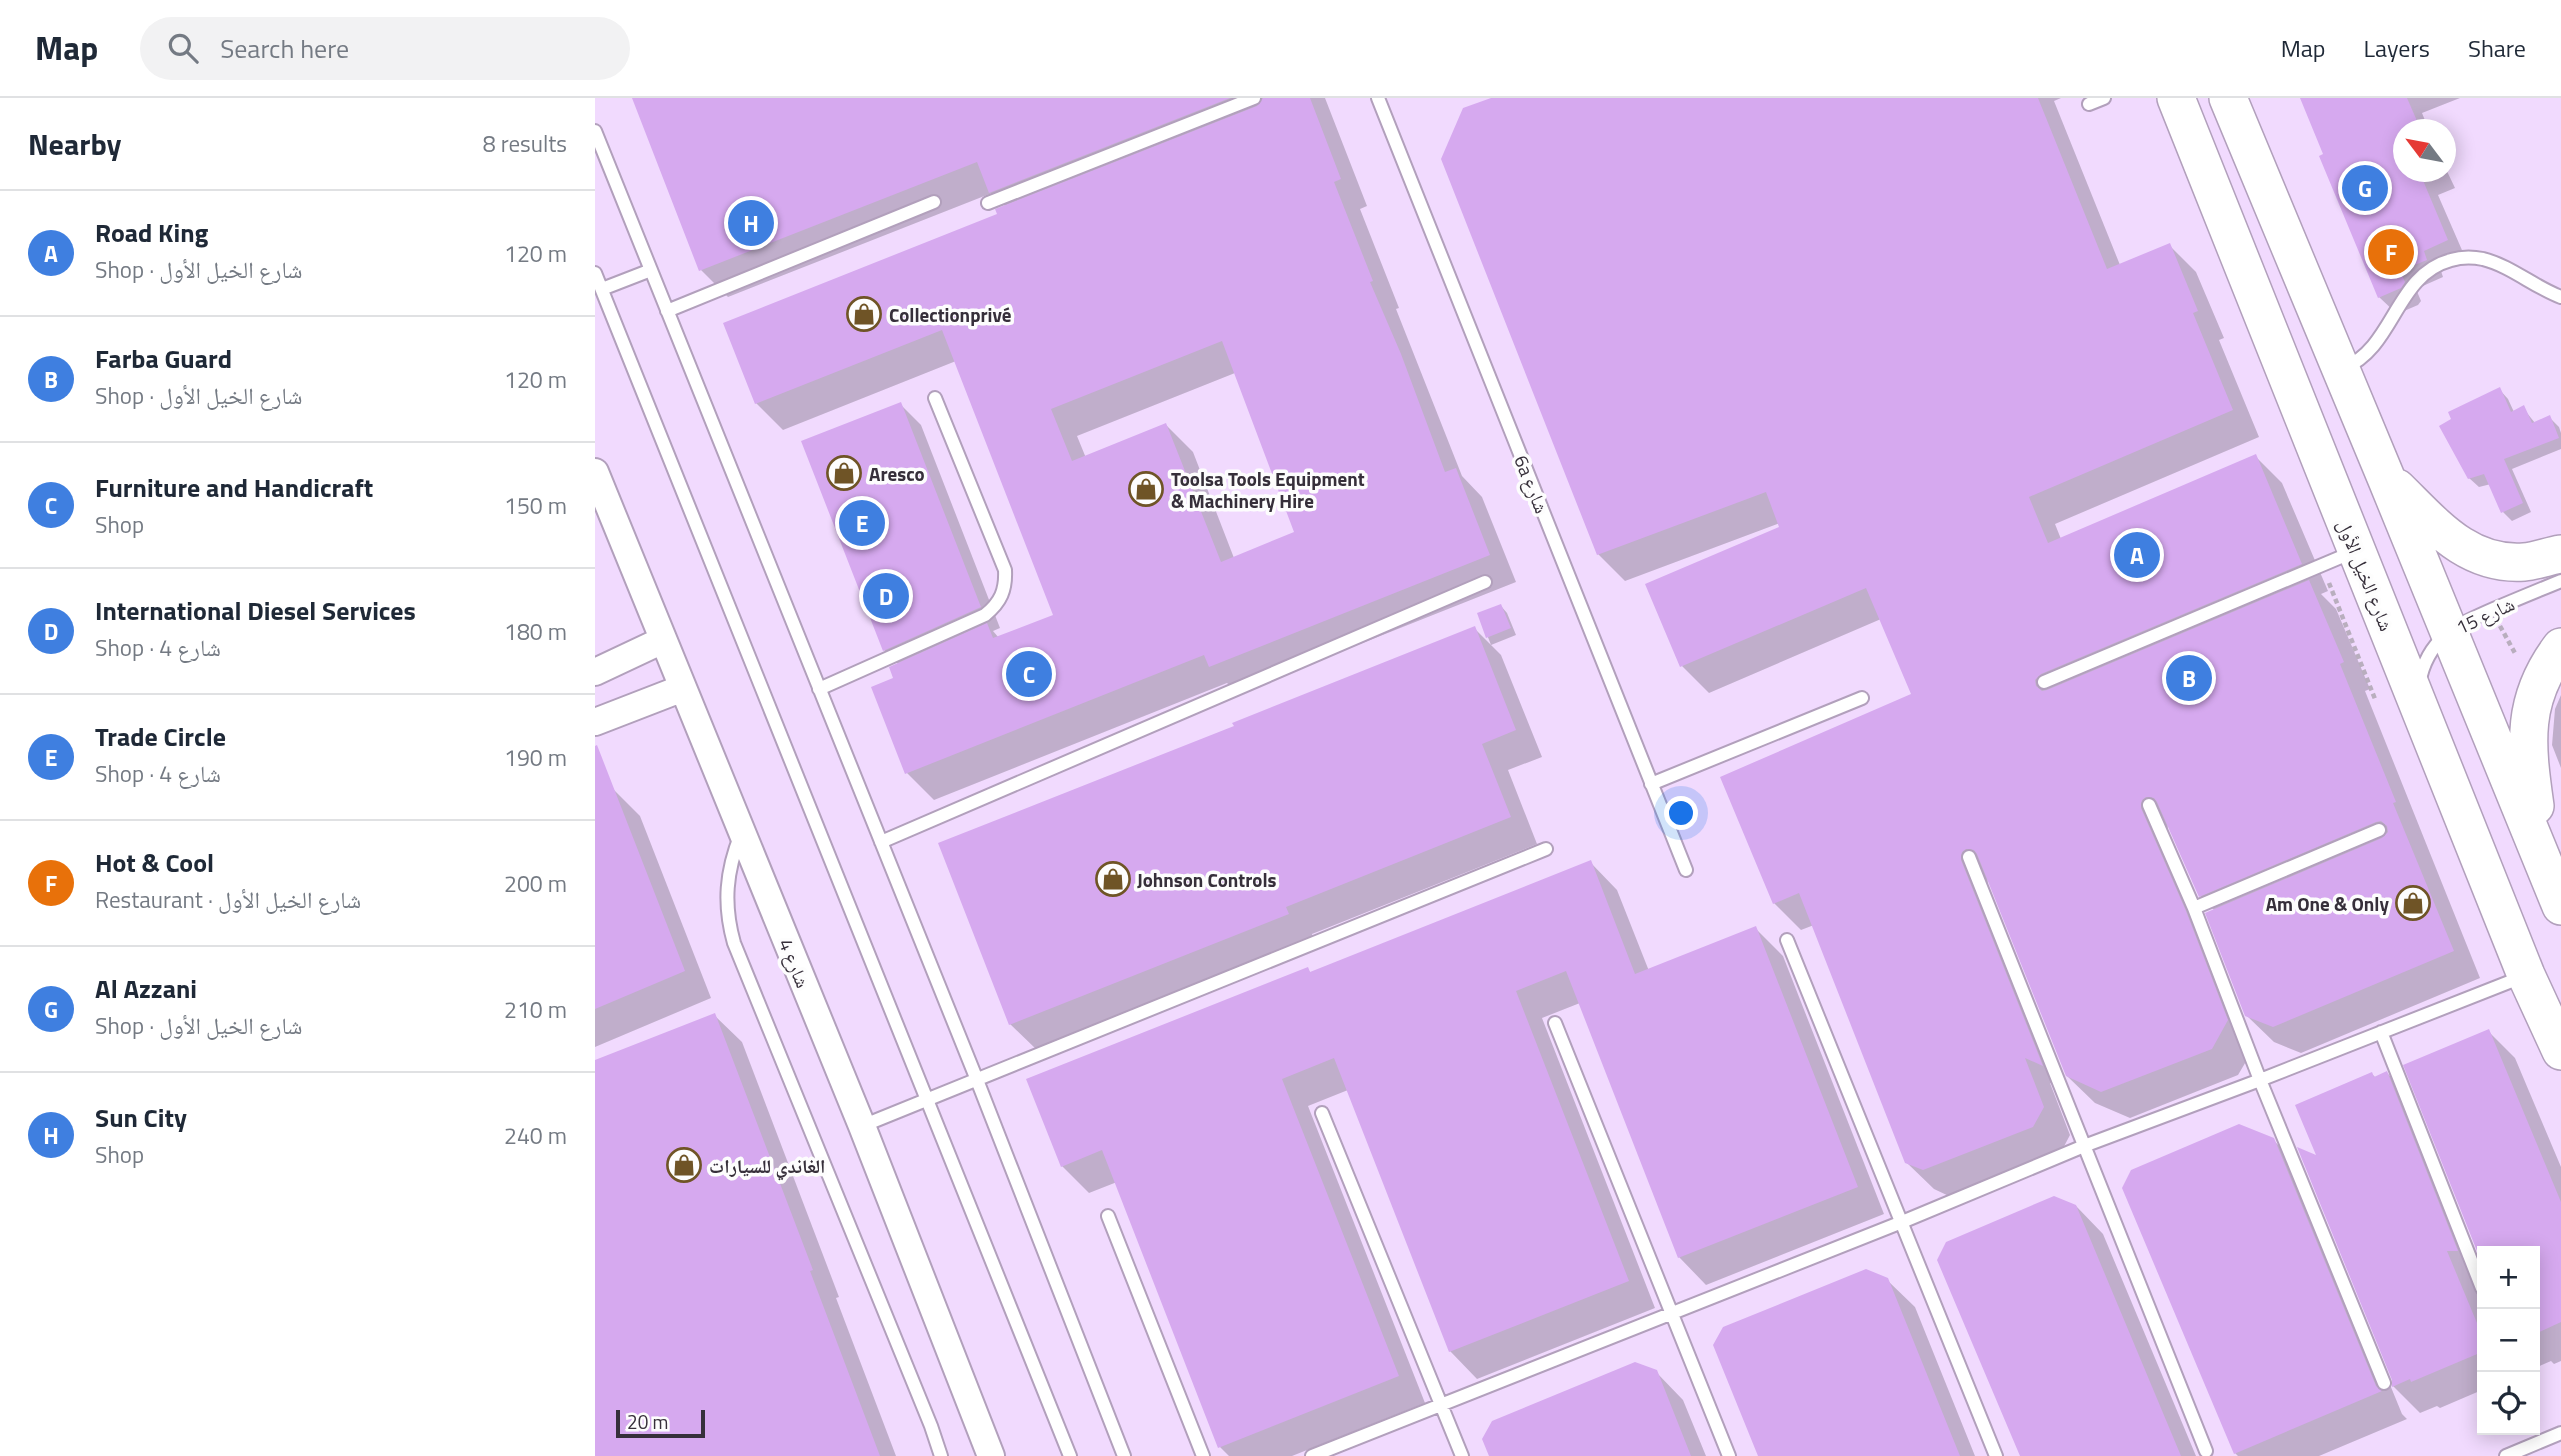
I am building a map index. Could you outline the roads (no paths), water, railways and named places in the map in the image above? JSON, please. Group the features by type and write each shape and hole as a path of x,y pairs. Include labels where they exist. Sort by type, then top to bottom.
{"main road":[{"name":"شارع الخيل الأول","path":"2176,98 2526,975 2561,1051"},
{"path":"2228,98 2561,906"},
{"path":"2387,480 2449,539 2478,556 2511,563 2561,554"},
{"path":"2545,866 2528,755 2527,731 2538,683 2561,647"}],"street":[{"name":"شارع 4","path":"595,472 862,1126 991,1456"},
{"path":"595,672 663,639"},
{"path":"595,722 683,688"}],"lane":[{"path":"988,203 1254,98"},
{"name":"6a شارع","path":"1378,98 1686,870"},
{"path":"2089,104 2104,98"},
{"path":"595,131 977,1080 1124,1456"},
{"path":"667,311 934,202"},
{"path":"2341,369 2364,357 2406,292 2420,275 2439,263 2460,258 2482,259 2502,266 2561,297"},
{"path":"601,289 651,270"},
{"path":"595,273 1070,1456"},
{"path":"819,689 985,615 995,607 1002,596 1005,570 935,398"},
{"path":"2044,682 2356,551"},
{"name":"شارع 15","path":"2419,708 2418,691 2427,658 2449,631 2466,621 2561,581"},
{"path":"881,842 1485,582"},
{"path":"1651,784 1862,698"},
{"path":"2149,804 2194,908 2260,1080 2384,1383"},
{"path":"2194,908 2379,830"},
{"path":"742,834 729,869 727,887 729,925 734,943 941,1456"},
{"path":"862,1126 1546,849"},
{"path":"1969,857 2206,1451"},
{"path":"1787,940 1996,1456"},
{"path":"1312,1456 1902,1222 2084,1146 2526,975"},
{"path":"1556,1023 1729,1456"},
{"path":"2381,1031 2477,1275"},
{"path":"1322,1113 1462,1456"},
{"path":"1108,1216 1203,1456"},
{"path":"2506,1456 2523,1453 2561,1433"}],"place":[{"name":"Al Azzani","path":"2365,188"},
{"name":"Sun City","path":"751,223"},
{"name":"Hot & Cool","path":"2391,252"},
{"name":"Collectionprivé","path":"864,314"},
{"name":"Aresco","path":"844,473"},
{"name":"Toolsa Tools Equipment & Machinery Hire","path":"1146,489"},
{"name":"Trade Circle","path":"862,523"},
{"name":"Road King","path":"2137,555"},
{"name":"International Diesel Services","path":"886,596"},
{"name":"Furniture and Handicraft","path":"1029,674"},
{"name":"Farba Guard","path":"2189,678"},
{"name":"Johnson Controls","path":"1113,879"},
{"name":"Am One & Only","path":"2413,903"},
{"name":"الغاندي للسيارات","path":"684,1165"}]}
